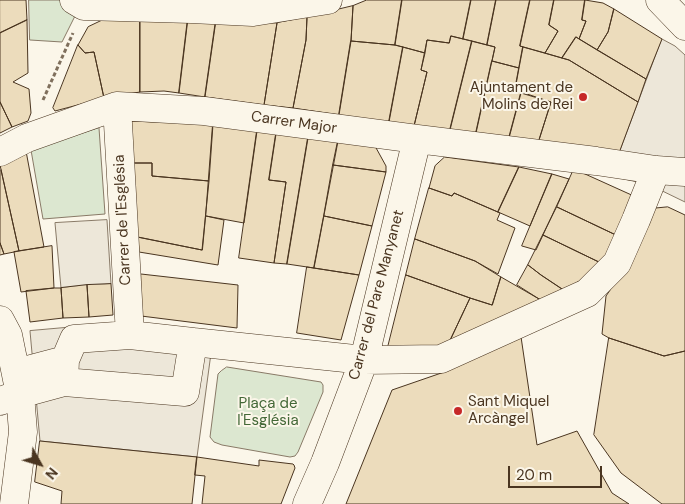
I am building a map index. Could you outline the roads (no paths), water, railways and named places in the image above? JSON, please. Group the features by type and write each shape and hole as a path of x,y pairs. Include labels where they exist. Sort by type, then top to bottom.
{"street":[{"path":"80,2 253,12 328,0"},
{"path":"660,0 685,26"},
{"name":"Carrer Major","path":"0,152 27,138 117,106 204,111 417,140 685,172"},
{"name":"Carrer de l'Església","path":"117,106 130,334"},
{"name":"Carrer del Pare Manyanet","path":"307,504 325,463 364,360 417,140"},
{"path":"64,371 74,338 130,334 364,360 441,359 587,293 617,263 656,170"},
{"path":"0,320 8,335 12,389 22,432 14,504"},
{"path":"12,389 64,371 185,392 193,342"}],"place":[{"name":"Ajuntament de Molins de Rei","path":"583,97"},
{"name":"Sant Miquel Arcàngel","path":"458,411"}],"park label":[{"name":"Plaça de l'Església","path":"268,412"}]}
